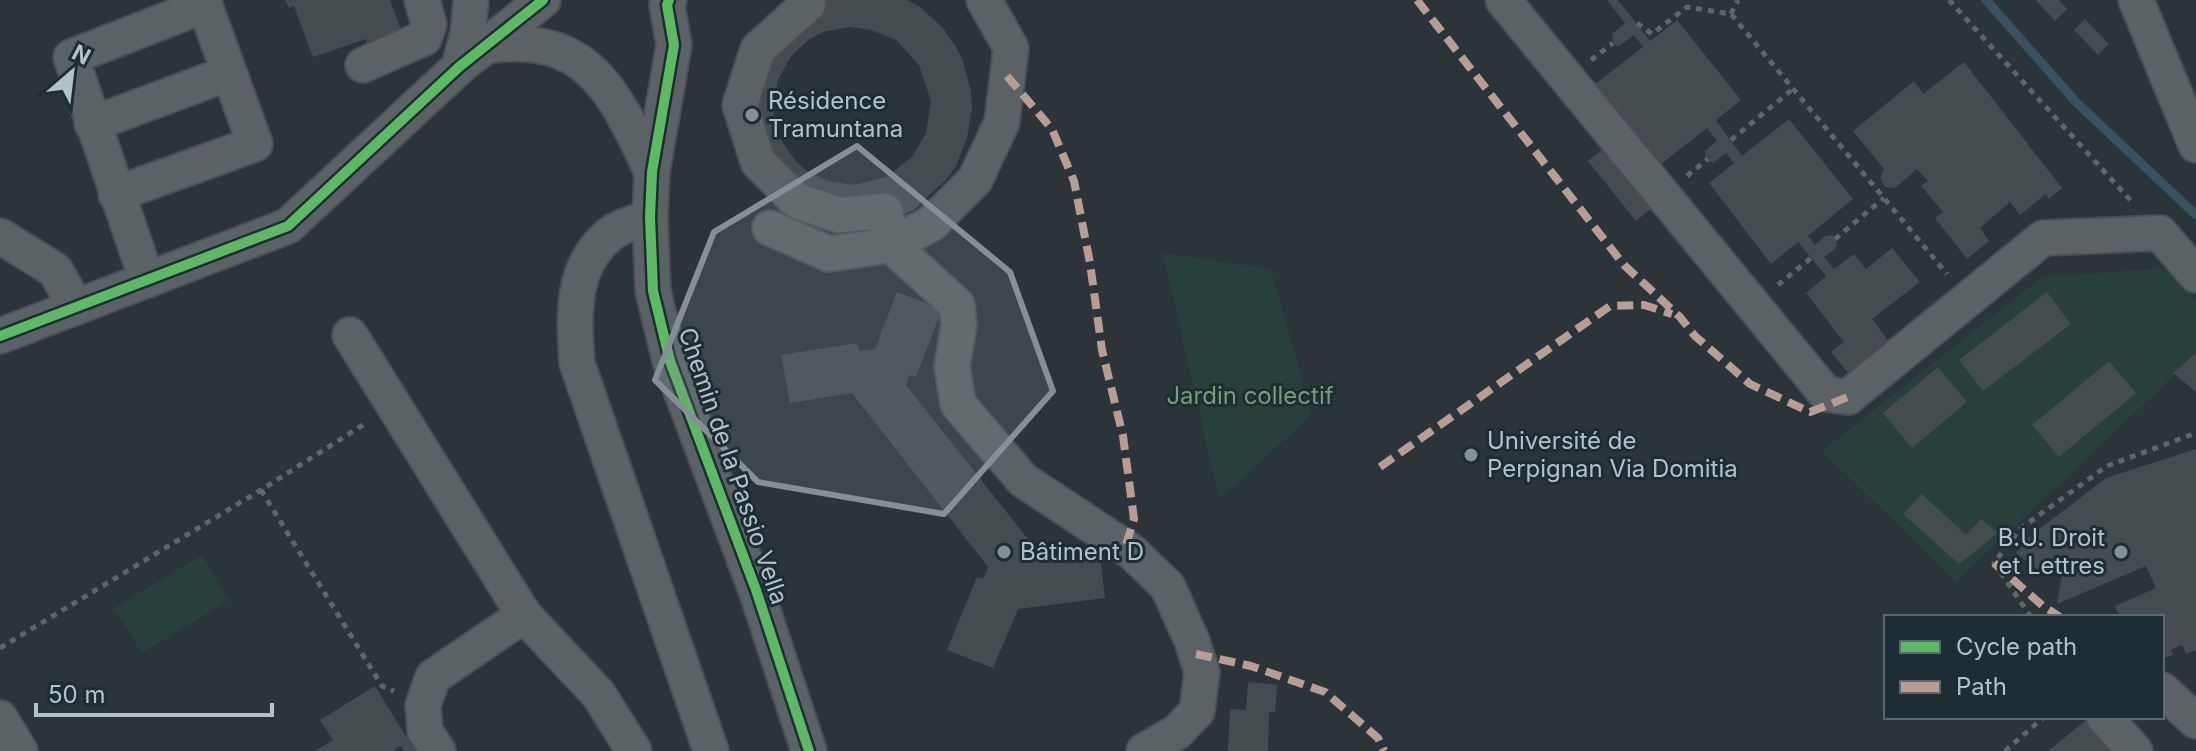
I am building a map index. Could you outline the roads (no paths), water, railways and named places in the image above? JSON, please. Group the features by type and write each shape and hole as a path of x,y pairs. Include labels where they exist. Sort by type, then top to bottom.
{"street":[{"path":"363,65 424,38 429,24 422,0"},
{"path":"471,0 468,33 471,56"},
{"path":"0,336 288,226 471,56 543,0"},
{"path":"806,0 808,4 758,49 740,105 758,162 797,201 839,215 885,211 891,245 957,305 959,325 952,366 958,404 1023,480 1132,552 1168,587 1202,672 1197,711 1177,732 1144,751"},
{"path":"770,228 829,254 891,245 931,224 975,180 1002,122 1011,48 984,0"},
{"path":"1503,0 1826,394 1848,397 2043,238 2160,233 2196,275"},
{"path":"2136,0 2196,145"},
{"name":"Chemin de la Passio Vella","path":"665,2 674,45 652,172 653,291 670,361 756,590 809,751"},
{"path":"116,194 255,144 204,3 71,57 92,124 116,194 147,280"},
{"path":"471,56 529,43 554,50 580,63 604,82 623,110 652,172"},
{"path":"92,124 229,73"},
{"path":"650,217 610,233 582,269 574,314 577,363 711,751"},
{"path":"0,236 55,270 76,307"},
{"path":"350,335 524,615 599,695 634,751"},
{"path":"438,751 425,731 423,705 433,677 524,615"},
{"path":"2164,692 2196,721"},
{"path":"0,718 20,751"},
{"path":"2106,719 2135,751"}],"waterway":[{"path":"1986,0 2077,103 2196,215"}],"place":[{"name":"Résidence Tramuntana","path":"752,115"},
{"name":"Université de Perpignan Via Domitia","path":"1471,455"},
{"name":"Bâtiment D","path":"1004,552"},
{"name":"B.U. Droit et Lettres","path":"2121,552"}],"park label":[{"name":"Jardin collectif","path":"1250,396"}]}
